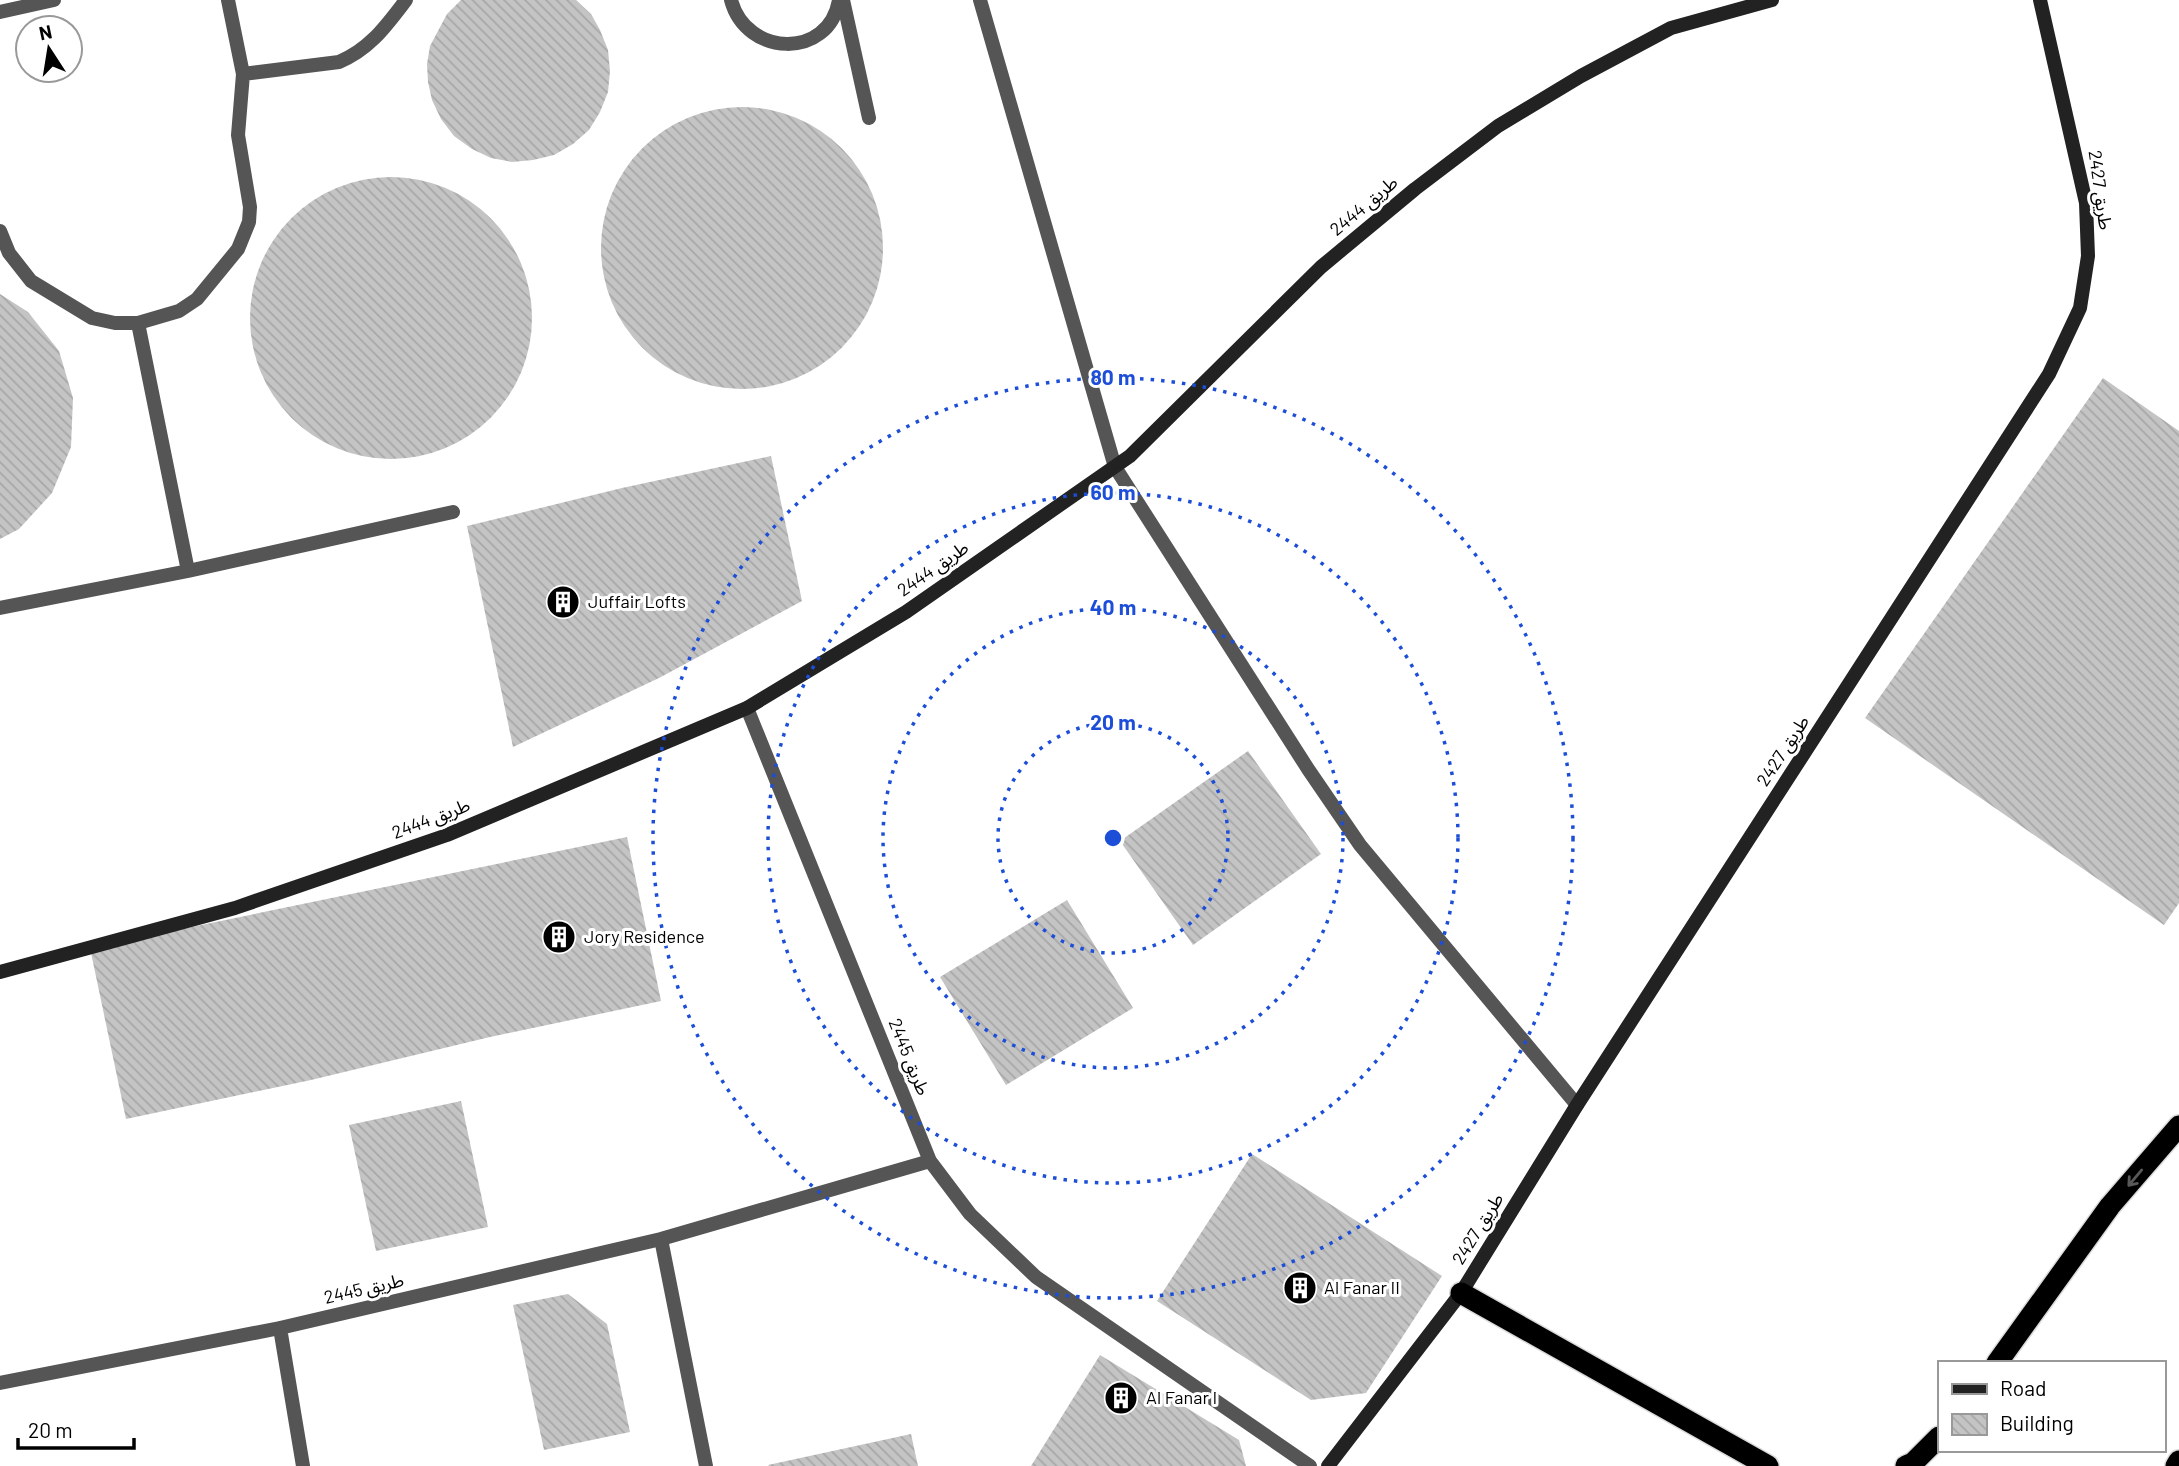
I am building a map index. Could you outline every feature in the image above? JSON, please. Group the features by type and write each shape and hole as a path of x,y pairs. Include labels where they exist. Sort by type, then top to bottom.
{"highway":[{"path":"1998,1361 2110,1206 2179,1126"},
{"path":"1461,1293 1768,1466"},
{"path":"1906,1466 1913,1463 1938,1438"},
{"path":"1723,1442 1749,1466"},
{"path":"2176,1466 2179,1461"}],"street":[{"path":"0,12 54,0"},
{"path":"0,231 19,268 46,292 92,318 115,323 138,323 179,311 197,299 238,249 244,236 250,207 238,135 243,74 229,0"},
{"path":"243,74 339,62 353,56 377,37 406,0"},
{"path":"731,0 742,24 753,34 781,45 810,38 822,30 832,19 841,0"},
{"path":"841,0 869,118"},
{"path":"980,0 1115,467 1308,769 1360,845 1577,1105"},
{"name":"طريق 2444","path":"0,972 235,908 447,835 747,708 906,611 1130,456 1321,267 1498,125 1581,76 1671,28 1772,0"},
{"name":"طريق 2427","path":"1328,1466 1461,1293 1577,1105 2049,374 2080,308 2088,256 2086,203 2040,0"},
{"path":"138,323 188,571"},
{"path":"0,608 188,571 453,512"},
{"name":"طريق 2445","path":"0,1383 281,1328 661,1240 930,1161 747,708"},
{"path":"930,1161 970,1214 1036,1277 1310,1466"},
{"path":"661,1240 706,1466"},
{"path":"281,1328 303,1466"}],"building":[{"path":"461,0 576,0 591,14 608,50 608,92 589,130 554,155 512,162 491,158 454,136 441,119 432,100 428,82 430,46 447,14"},
{"path":"756,107 770,109 809,123 842,148 860,169 873,194 881,220 881,276 873,302 860,327 842,348 821,366 796,379 770,387 728,389 714,387 675,373 652,357 633,338 617,315 603,276 601,234 603,220 617,181 633,158 652,139 675,123 714,109"},
{"path":"405,177 419,179 458,193 491,218 509,239 522,264 530,290 530,346 522,372 509,397 491,418 470,436 445,449 419,457 377,459 363,457 324,443 301,427 282,408 266,385 252,346 250,304 252,290 266,251 282,228 301,209 324,193 363,179"},
{"path":"0,294 28,312 59,351 73,398 71,447 52,493 19,529 0,539"},
{"path":"2103,378 2179,431 2179,903 2164,925 1865,718"},
{"path":"771,456 802,601 659,678 513,747 467,526 622,488"},
{"path":"1248,751 1321,854 1193,945 1120,841"},
{"path":"627,837 661,1001 126,1119 90,948"},
{"path":"1067,900 1133,1008 1006,1085 940,977"},
{"path":"461,1101 488,1227 376,1251 349,1125"},
{"name":"Al Fanar II","path":"1252,1154 1442,1276 1366,1393 1311,1400 1157,1301"},
{"path":"568,1294 607,1324 630,1432 544,1450 513,1305"},
{"name":"Al Fanar I","path":"1100,1355 1239,1440 1246,1466 1031,1466"},
{"path":"911,1434 918,1466 768,1465"}],"place":[{"name":"Juffair Lofts","path":"563,602"},
{"name":"Jory Residence","path":"559,937"},
{"name":"Al Fanar II","path":"1300,1288"},
{"name":"Al Fanar I","path":"1121,1398"}]}
